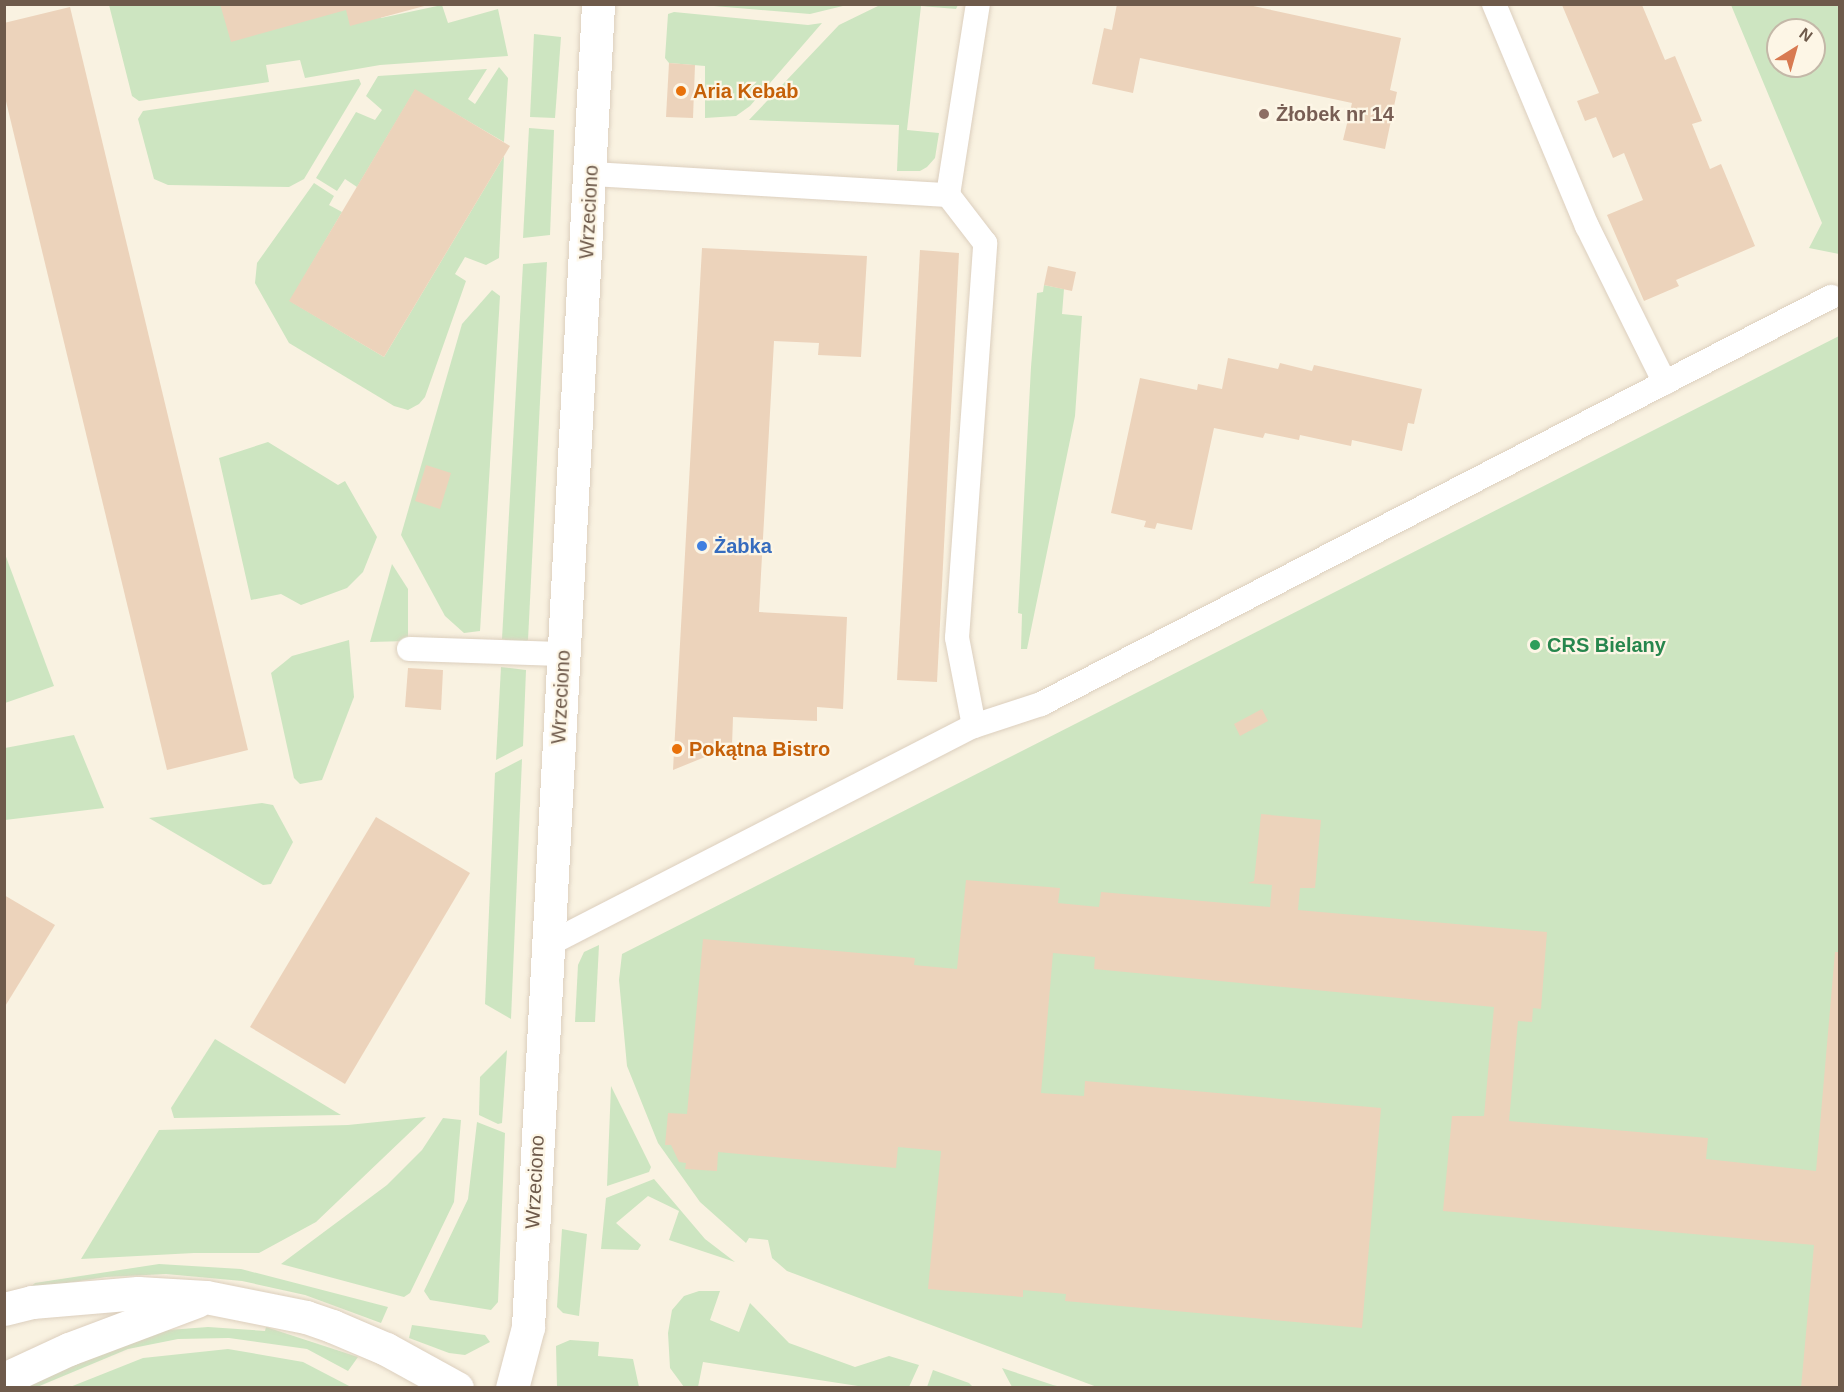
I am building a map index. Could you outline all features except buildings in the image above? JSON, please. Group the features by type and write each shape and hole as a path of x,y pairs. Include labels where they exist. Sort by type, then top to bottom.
{"street":[{"name":"Wrzeciono","path":"512,1388 528,1327 547,945 592,174 598,4"},
{"path":"4,1309 32,1302 138,1293 206,1297 332,1326 386,1349 457,1388"},
{"path":"4,1379 69,1349 206,1297"}],"lane":[{"path":"974,726 957,638 984,243 948,195 978,4"},
{"path":"1494,4 1587,226 1665,383"},
{"path":"592,174 948,195"},
{"path":"547,945 974,726 1041,704 1832,297"},
{"path":"409,649 564,654"}],"green space":[{"path":"109,5 377,5 381,18 442,5 448,23 498,9 508,56 380,65 305,78 300,60 266,65 269,82 139,101 132,96"},
{"path":"702,5 847,5 810,14"},
{"path":"880,5 958,5 956,9 921,6 907,130 939,133 935,158 927,167 920,171 897,171 899,125 749,120 839,25"},
{"path":"1731,5 1839,5 1839,254 1809,248 1822,223"},
{"path":"674,12 808,25 822,23 750,106 736,116 705,118 705,66 669,63 665,58 668,14"},
{"path":"534,34 561,37 555,118 530,117"},
{"path":"499,67 508,78 504,142 415,90 357,187 345,179 337,191 316,178 356,112 375,120 382,110 366,96 378,76 487,69 468,99 475,104"},
{"path":"359,79 361,84 304,179 289,187 168,185 154,179 138,119 143,111"},
{"path":"529,128 554,130 550,235 523,238"},
{"path":"504,156 499,258 486,265 465,257 455,274 466,281 425,397 419,404 408,410 394,406 289,343 255,283 257,263 314,183 334,196 329,205 342,212 290,301 384,357"},
{"path":"547,262 528,640 522,644 502,639 523,264"},
{"path":"1044,285 1064,289 1062,314 1082,316 1075,416 1027,649 1021,649 1022,614 1018,613 1031,367 1037,293 1043,292"},
{"path":"492,290 500,296 480,631 464,633 445,616 401,535 462,324"},
{"name":"CRS Bielany","path":"1839,336 1839,1387 1097,1387 787,1271 772,1258 768,1240 749,1238 746,1243 700,1202 658,1143 627,1066 619,980 622,954"},
{"path":"268,442 338,485 345,481 377,537 363,572 347,588 301,605 281,594 251,600 219,458"},
{"path":"5,554 54,686 4,703"},
{"path":"392,564 408,589 408,641 370,642"},
{"path":"349,640 354,697 322,780 300,784 294,778 271,673 292,656"},
{"path":"501,667 526,670 523,746 496,760"},
{"path":"74,735 104,808 5,820 5,748"},
{"path":"522,759 511,1019 485,1004 495,773"},
{"path":"262,803 273,805 293,842 271,884 263,885 149,818"},
{"path":"599,945 595,1022 575,1022 578,965 584,952"},
{"path":"215,1039 341,1115 174,1118 171,1108"},
{"path":"507,1050 502,1123 498,1124 479,1115 480,1077"},
{"path":"611,1086 651,1167 649,1172 607,1186"},
{"path":"426,1117 316,1222 259,1253 194,1253 81,1259 159,1130 348,1125"},
{"path":"443,1118 461,1120 454,1202 410,1293 404,1297 281,1264 387,1185 422,1150"},
{"path":"477,1122 505,1133 498,1302 491,1310 430,1300 424,1291 468,1199"},
{"path":"654,1179 705,1239 735,1262 669,1240 679,1211 648,1196 616,1223 641,1245 638,1250 601,1249 606,1198"},
{"path":"562,1229 587,1234 579,1316 563,1313 557,1307"},
{"path":"159,1264 241,1269 388,1307 381,1323 305,1295 242,1281 166,1274 106,1277 28,1289 35,1283"},
{"path":"699,1291 720,1291 710,1320 739,1332 750,1303 789,1343 855,1367 889,1356 919,1365 909,1387 871,1388 703,1362 698,1387 684,1387 670,1368 668,1333 672,1310 684,1296"},
{"path":"412,1325 485,1335 490,1342 465,1355 449,1353 409,1338"},
{"path":"208,1327 265,1331 266,1327 358,1357 348,1371 307,1349 229,1338 178,1339 128,1349 37,1387 13,1388 155,1331"},
{"path":"570,1340 599,1342 598,1356 633,1359 639,1387 557,1387 556,1346"},
{"path":"228,1349 303,1362 351,1387 70,1387 143,1358"},
{"path":"1002,1368 1053,1385 1061,1387 1012,1387"},
{"path":"933,1370 969,1383 973,1387 927,1387"}],"place":[{"name":"Aria Kebab","path":"681,91"},
{"name":"Żłobek nr 14","path":"1264,114"},
{"name":"Żabka","path":"702,546"},
{"name":"CRS Bielany","path":"1535,645"},
{"name":"Pokątna Bistro","path":"677,749"}]}
